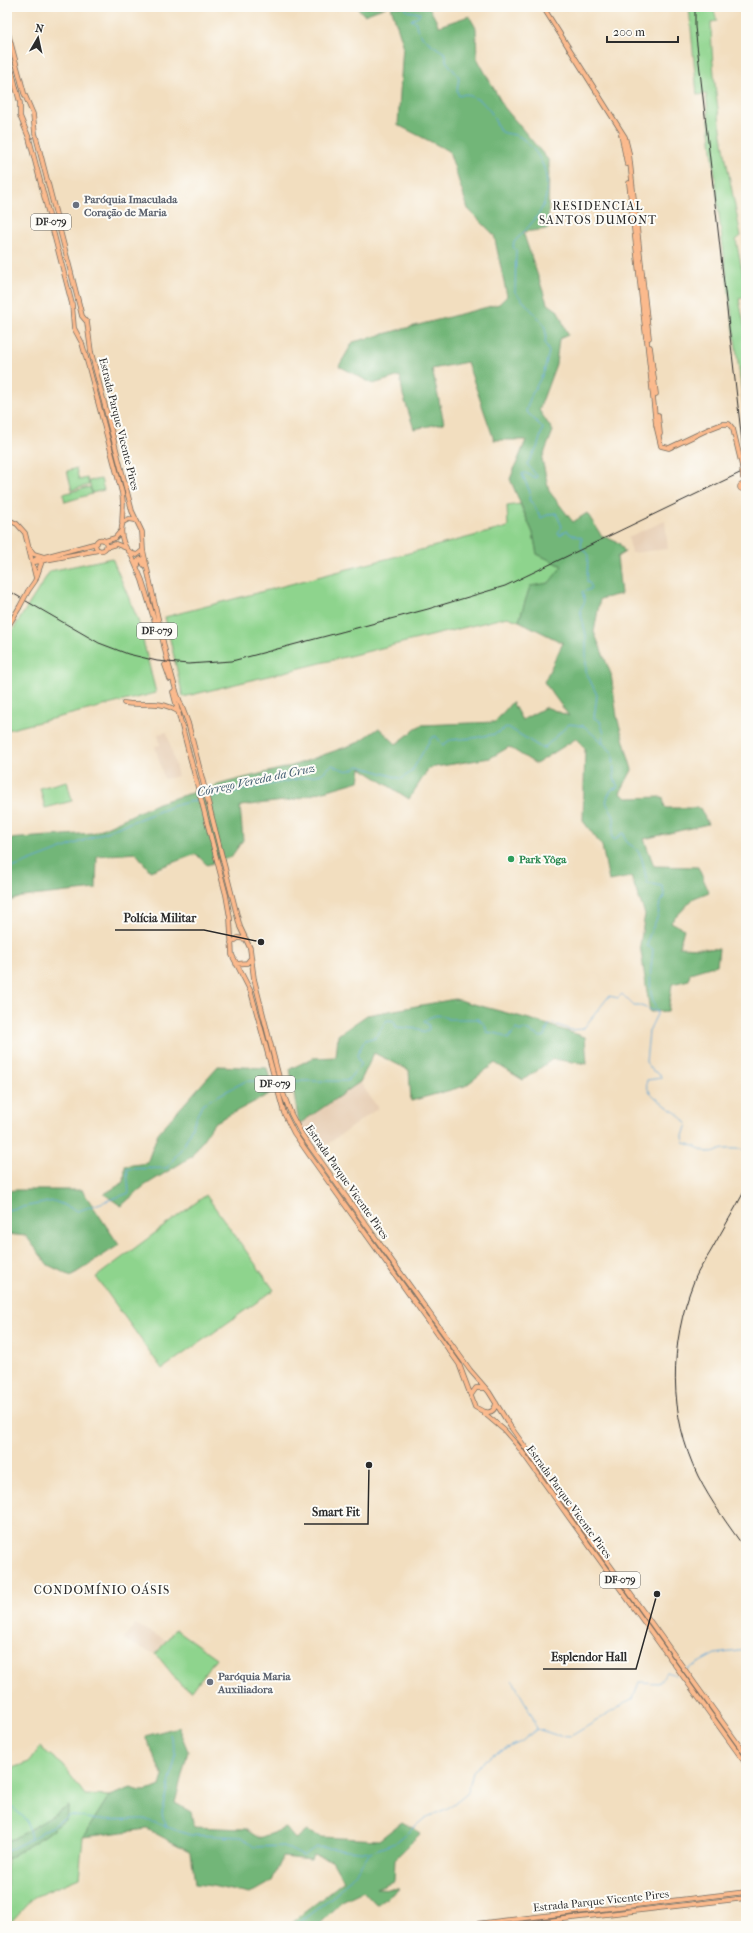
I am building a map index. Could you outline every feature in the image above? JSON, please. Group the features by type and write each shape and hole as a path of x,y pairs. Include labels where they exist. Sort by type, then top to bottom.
{"main road":[{"path":"543,7 621,131 635,220 660,441 664,448 673,446 709,429 729,424 733,429 742,466 744,485"},
{"name":"DF-079","path":"7,29 24,93 33,114 33,123 82,316 87,322 87,332"},
{"name":"DF-079","path":"7,52 20,109 20,116 25,126 74,319 74,328 79,336"},
{"path":"20,109 24,105 29,107"},
{"path":"25,126 30,126 33,123"},
{"path":"74,319 78,316 82,316"},
{"path":"79,336 84,336 87,332"},
{"name":"Estrada Parque Vicente Pires","path":"87,332 94,365 135,520"},
{"name":"Estrada Parque Vicente Pires","path":"79,336 122,493 122,523"},
{"path":"7,519 23,530 36,578"},
{"path":"122,523 129,519 135,520"},
{"name":"DF-079","path":"135,520 142,532 143,550 166,655 177,694 188,723 240,927 250,948 251,958"},
{"name":"DF-079","path":"122,523 121,530 128,551 142,580 200,791 227,900 232,955 236,964"},
{"path":"121,530 115,538 105,541 100,540 97,543 40,557 35,562 42,562 92,550 103,550 106,547 116,544 137,554 143,550"},
{"path":"105,541 106,547"},
{"path":"97,543 99,550"},
{"path":"7,628 36,578 42,562 40,557 34,554 29,548"},
{"path":"142,580 138,561 140,559 144,562 150,582"},
{"path":"124,703 153,702 179,712"},
{"path":"231,943 236,938 246,940"},
{"path":"236,964 247,964 251,958"},
{"name":"Estrada Parque Vicente Pires","path":"251,958 257,994 283,1093 291,1114 304,1139 470,1370 486,1388"},
{"name":"Estrada Parque Vicente Pires","path":"236,964 251,992 278,1095 288,1122 353,1217 459,1364 471,1395"},
{"path":"349,1210 355,1210"},
{"path":"353,1217 359,1216"},
{"path":"471,1395 478,1387 486,1388"},
{"name":"DF-079","path":"486,1388 496,1403"},
{"name":"DF-079","path":"471,1395 475,1407 482,1412"},
{"path":"482,1412 490,1413 494,1409 496,1403"},
{"name":"Estrada Parque Vicente Pires","path":"496,1403 506,1420 590,1538 592,1545 746,1764"},
{"name":"Estrada Parque Vicente Pires","path":"482,1412 504,1430 517,1445 586,1541 592,1545 746,1755"},
{"path":"586,1541 590,1538"},
{"path":"707,1709 711,1712 714,1711"},
{"path":"714,1720 717,1718 723,1724"},
{"name":"Estrada Parque Vicente Pires","path":"458,1926 746,1892"},
{"name":"Estrada Parque Vicente Pires","path":"504,1926 746,1898"}],"shaded area":[{"path":"665,521 668,549 632,553 628,537"},
{"path":"167,732 178,776 164,779 155,746 160,745 158,734"},
{"path":"360,1082 378,1108 318,1151 299,1124"},
{"path":"135,1624 166,1640 155,1654 123,1640"}],"green space":[{"path":"357,7 386,7 364,15"},
{"path":"391,7 429,7 439,26 469,16 476,28 477,58 504,107 549,161 548,229 523,232 547,303 558,311 568,335 559,339 556,364 539,410 553,431 542,459 549,491 573,522 587,513 601,535 619,543 625,552 617,557 621,594 600,599 594,632 611,674 617,717 632,770 620,793 627,798 663,797 665,808 700,808 708,824 644,839 654,866 698,867 709,892 694,898 671,922 684,929 679,947 719,949 717,965 690,973 689,980 672,984 668,1011 650,1012 640,945 645,914 631,877 609,881 602,846 583,821 585,749 577,738 536,764 509,747 490,758 429,768 409,799 361,768 359,781 293,800 240,806 243,840 231,857 207,865 196,854 150,871 136,853 97,856 96,889 22,897 7,902 7,839 93,833 158,803 228,782 292,766 357,743 379,728 396,744 421,725 495,722 512,702 522,720 546,707 569,716 544,682 563,643 519,621 530,586 549,583 562,566 537,554 533,533 510,479 526,440 494,440 467,362 432,369 444,423 414,429 403,395 400,376 373,384 339,366 353,342 499,304 507,296 494,235 468,209 449,151 398,125 403,44"},
{"path":"689,7 713,7 717,21 711,22 714,76 721,130 741,236 736,240 746,290 746,297 739,299 746,334 746,424 720,224 706,94 697,95"},
{"path":"76,468 79,480 87,478 89,485 72,490 67,471"},
{"path":"101,479 104,490 92,493 89,481"},
{"path":"90,487 92,494 65,502 63,494"},
{"path":"520,504 533,533 537,554 563,566 549,583 530,587 519,621 507,617 183,697 165,617 508,527 507,506"},
{"path":"112,558 138,620 156,693 7,730 7,639 50,571"},
{"path":"67,781 72,801 45,808 40,788"},
{"path":"455,999 533,1020 585,1037 587,1064 553,1059 523,1080 495,1063 465,1086 411,1101 409,1070 374,1053 360,1082 299,1124 290,1069 313,1058 336,1057 338,1035 367,1015"},
{"path":"218,1066 267,1068 273,1092 214,1123 191,1157 144,1186 121,1206 104,1194 124,1182 125,1166 147,1163 158,1133"},
{"path":"82,1190 119,1245 71,1276 48,1265 26,1236 7,1234 7,1191"},
{"path":"206,1195 274,1290 162,1369 96,1277"},
{"path":"175,1629 216,1658 192,1691 181,1685 156,1654"},
{"path":"178,1727 188,1751 175,1803 191,1812 194,1827 245,1829 259,1838 286,1828 295,1839 307,1831 321,1837 379,1840 402,1822 421,1833 395,1859 394,1881 376,1888 400,1889 376,1905 363,1891 342,1901 317,1926 287,1926 344,1881 332,1860 313,1855 311,1860 283,1857 272,1881 249,1894 195,1884 191,1852 147,1829 83,1837 109,1796 131,1788 146,1791 160,1786 163,1776 145,1736"},
{"path":"40,1747 63,1765 85,1795 109,1796 83,1837 79,1878 34,1897 7,1926 7,1859 46,1835 65,1820 69,1807 14,1839 7,1840 7,1770 29,1762"},
{"path":"69,1806 65,1820 46,1835 7,1859 7,1840 14,1839"}],"waterway":[{"path":"405,7 407,11 420,13 411,20 416,22 422,36 446,54 446,61 459,77 457,91 459,96 466,94 481,101 491,112 500,131 517,136 530,145 541,161 544,169 547,187 543,206 526,230 514,242 513,247 516,250 515,292 544,324 546,333 545,343 549,352 544,372 531,396 526,411 543,428 537,448 527,464 537,476 536,478 525,473 522,474 530,492 529,500 534,505 541,518 556,513 562,527 558,533 560,535 567,530 570,534 582,538 581,547 588,555 587,581 591,585 591,589 582,592 585,601 580,610 586,635 586,672 597,695 594,718 600,721 604,734 602,738 603,743"},
{"path":"209,797 321,774 332,765 348,771 359,766 402,779 412,771 431,738 436,736 443,745 450,740 495,734 508,727 543,749 569,724 584,726 613,753 614,777 618,788 612,789 607,799 607,805 613,813 614,818 612,838 615,840 622,833 624,834 626,841 637,850 641,856 647,883 662,886 665,897 660,902 658,916 649,936 647,946 653,949 650,982 654,1005 658,1012 649,1031 646,1062 653,1071 660,1074 661,1078 647,1080 647,1086 655,1098 677,1114 687,1124 683,1136 684,1143 711,1153 724,1149 738,1149 746,1151"},
{"name":"Córrego Vereda da Cruz","path":"7,870 173,806 200,799"},
{"path":"282,1081 347,1081 362,1063 359,1061 357,1054 365,1040 376,1037 387,1020 394,1021 396,1027 419,1029 424,1033 429,1029 428,1024 424,1022 432,1016 438,1015 448,1019 478,1019 485,1025 487,1032 499,1034 508,1039 516,1029 520,1031 524,1029 541,1037 545,1036 548,1026 552,1023 571,1030 583,1029 609,996 618,998 622,994 634,1006 641,1006 657,1012"},
{"path":"7,1210 54,1201 78,1211 129,1193 127,1169 167,1168 184,1145 202,1104 246,1081 268,1081"},
{"path":"687,1669 715,1654 746,1650"},
{"path":"295,1926 337,1893 355,1873 370,1852 395,1843 425,1818 448,1808 468,1792 473,1771 493,1754 521,1742 537,1729 556,1735 571,1736 633,1699 639,1682 659,1683 667,1672 676,1675"},
{"path":"513,1680 532,1716 537,1729"},
{"path":"166,1828 162,1814 176,1755 170,1734"},
{"path":"7,1803 27,1820 31,1839"},
{"path":"7,1851 31,1839 70,1815 97,1820 144,1819 190,1835 242,1837 254,1847 283,1846 303,1856 316,1847 369,1852"}],"railway":[{"path":"695,7 695,27 746,477"},
{"path":"7,590 99,643 128,654 157,661 188,664 232,661 428,609 505,586 746,470"},
{"path":"746,1188 694,1281 680,1329 676,1354 675,1379 681,1429 688,1453 698,1476 720,1514 746,1550"}],"place":[{"name":"Paróquia Imaculada Coração de Maria","path":"76,205"},
{"name":"Park Yôga","path":"511,859"},
{"name":"Polícia Militar","path":"261,942"},
{"name":"Smart Fit","path":"369,1465"},
{"name":"Esplendor Hall","path":"657,1594"},
{"name":"Paróquia Maria Auxiliadora","path":"210,1682"}],"district":[{"name":"RESIDENCIAL SANTOS DUMONT","path":"598,213"},
{"name":"CONDOMÍNIO OÁSIS","path":"102,1590"}]}
